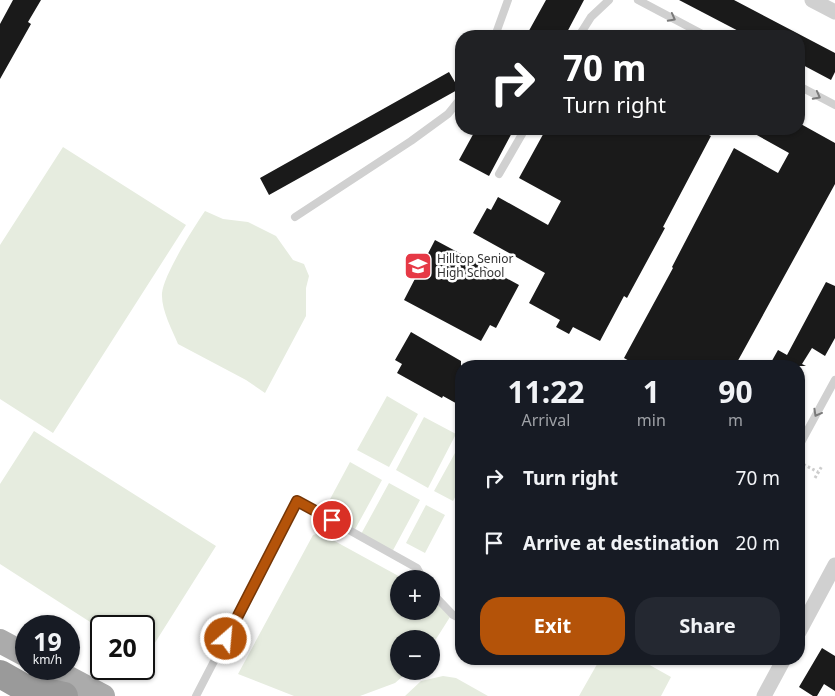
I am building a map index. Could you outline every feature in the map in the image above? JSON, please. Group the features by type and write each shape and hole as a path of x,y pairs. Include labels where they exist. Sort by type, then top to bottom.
{"highway":[{"path":"0,674 23,687 64,696"}],"main road":[{"path":"0,640 15,649"},
{"path":"73,680 103,696"}],"street":[{"path":"812,0 835,12"},
{"path":"805,621 835,565"},
{"path":"764,696 778,665"}],"lane":[{"path":"497,30 508,0"},
{"path":"583,30 591,17 609,0"},
{"path":"638,0 695,30"},
{"path":"805,89 835,105"},
{"path":"295,217 411,141 448,114 455,105"},
{"path":"499,174 522,135"},
{"path":"805,435 835,380"},
{"path":"196,696 297,501 418,570"},
{"path":"440,601 455,616"}],"path":[{"path":"805,465 818,472"},
{"path":"815,478 822,466"}],"shaded area":[{"path":"63,147 186,225 53,433 0,399 0,245"},
{"path":"205,211 223,219 248,222 276,236 293,260 304,264 309,276 306,288 306,316 265,393 246,380 178,344 165,313 162,293 168,274"},
{"path":"387,396 418,414 389,467 357,450"},
{"path":"424,417 455,433 428,488 396,470"},
{"path":"34,431 216,546 155,643 155,615 90,615 90,622 0,564 0,484"},
{"path":"455,453 455,497 453,501 434,491"},
{"path":"350,462 382,480 353,533 321,516"},
{"path":"389,483 420,500 391,554 360,536"},
{"path":"426,505 445,515 425,553 406,543"},
{"path":"320,533 390,571 390,620 440,620 440,606 450,617 440,633 440,630 390,630 390,680 398,680 395,683 360,696 294,696 238,674 313,535"},
{"path":"597,665 650,665 671,677 661,696 579,696"},
{"path":"440,677 456,678 488,696 405,696 421,681 440,680"}],"building":[{"path":"13,0 41,0 28,22 31,24 0,79 0,24"},
{"path":"546,0 584,0 568,30 529,30"},
{"path":"679,0 734,0 791,30 736,30"},
{"path":"805,37 835,53 835,72 831,80 805,66"},
{"path":"449,72 455,82 455,91 269,195 260,178"},
{"path":"805,126 835,143 835,184 738,360 628,360 624,358 673,268 734,148 778,173 789,153 757,135 805,135"},
{"path":"473,135 511,135 489,176 459,160"},
{"path":"543,135 711,136 663,227 665,228 627,298 624,296 600,341 573,327 569,334 556,327 560,320 529,303 545,273 473,233 487,208 491,210 498,197 548,225 561,201 519,178"},
{"path":"435,240 519,285 496,328 490,325 481,341 404,300"},
{"path":"826,282 835,286 835,338 825,356 812,348 804,360 772,360 778,350 787,355"},
{"path":"411,332 459,360 455,360 455,403 443,396 442,398 397,373 402,364 395,360"},
{"path":"822,648 835,656 835,691 824,684 817,696 813,696 799,687"}],"place":[{"name":"Hilltop Senior High School","path":"418,266"}],"route":[{"path":"226,639 297,501 332,520"}]}
